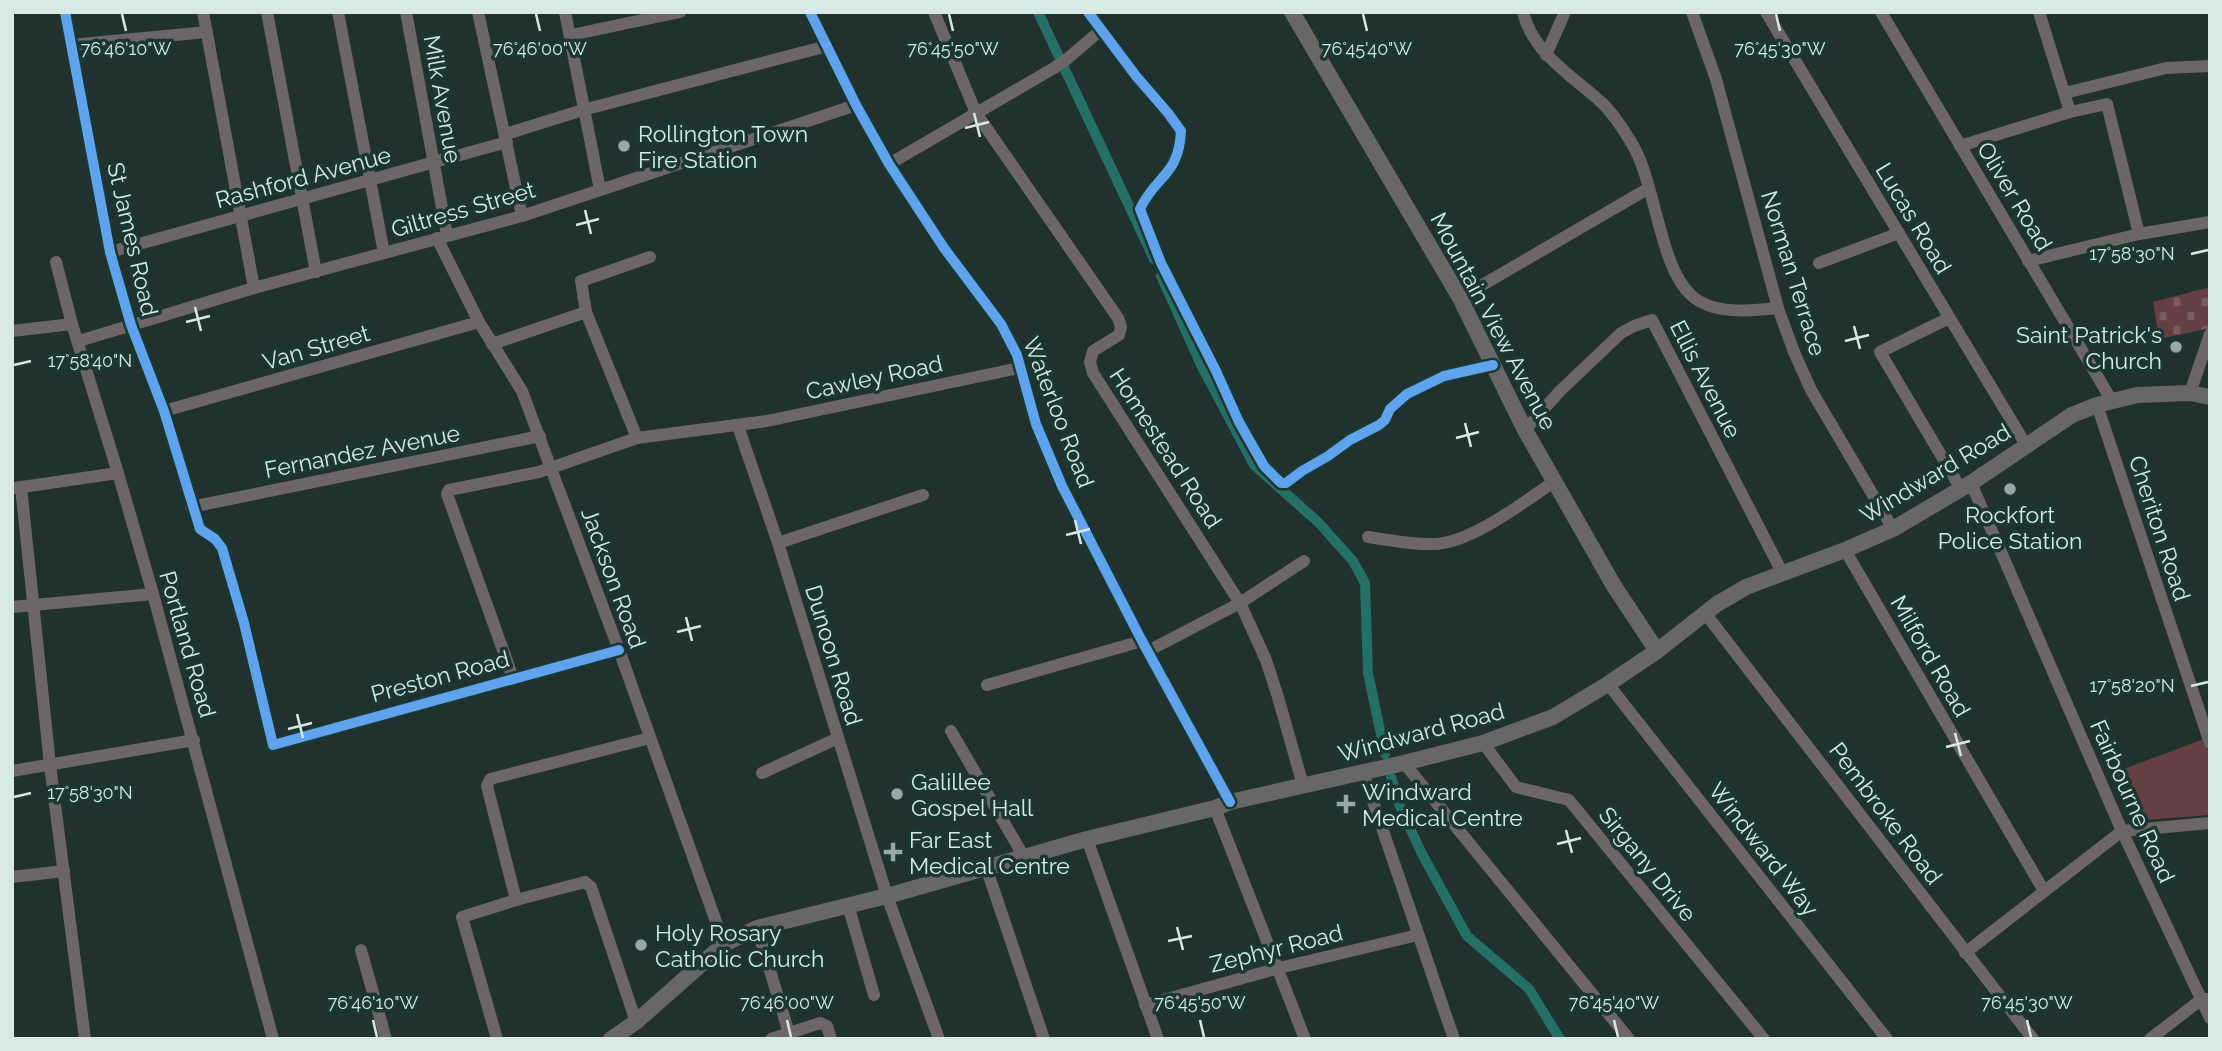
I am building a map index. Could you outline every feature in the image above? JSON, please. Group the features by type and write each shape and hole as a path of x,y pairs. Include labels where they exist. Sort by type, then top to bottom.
{"main road":[{"name":"Mountain View Avenue","path":"1292,12 1460,298 1525,430 1614,586 1657,651"},
{"name":"Windward Road","path":"614,1038 636,1022 724,944 757,929 887,896 1087,839 1483,743 1553,717 1657,651 1705,613 1746,587 1846,550 1893,529 1966,486 2072,415 2137,395 2190,393 2210,397"}],"street":[{"name":"St James Road","path":"65,12 69,45 110,252 131,325 164,411 191,507 200,529 215,539 222,548 244,622 273,745"},
{"path":"203,12 254,288"},
{"path":"267,12 316,272"},
{"path":"338,12 384,253"},
{"name":"Milk Avenue","path":"406,12 434,163 442,236"},
{"path":"478,12 522,216"},
{"path":"565,12 600,190"},
{"path":"571,35 680,12"},
{"name":"Waterloo Road","path":"810,12 889,164 944,248 1001,324 1017,355 1036,425 1062,486 1145,646 1222,805 1305,1039"},
{"name":"Homestead Road","path":"934,12 976,113 1118,317 1121,327 1119,335 1093,351 1090,362 1093,373 1240,603 1266,660 1303,785"},
{"path":"1088,12 1181,131 1179,152 1172,168 1143,201 1140,209 1161,263 1239,422 1264,466 1280,483 1286,483 1350,440 1379,425 1385,420 1390,409 1407,394 1444,376 1493,365"},
{"path":"1523,12 1531,37 1546,55 1605,106 1632,144 1649,188 1674,271 1688,293 1699,302 1714,306 1748,310 1778,308"},
{"path":"1546,55 1565,12"},
{"name":"Norman Terrace","path":"1692,12 1716,79 1778,308 1794,352 1811,390 1893,529"},
{"name":"Lucas Road","path":"1766,12 2025,445"},
{"name":"Oliver Road","path":"1881,12 2028,261 2105,403"},
{"path":"2039,12 2070,112"},
{"path":"889,164 1054,68 1101,30"},
{"path":"69,45 207,32"},
{"name":"Rashford Avenue","path":"110,252 434,163 583,110 827,46"},
{"path":"2065,93 2166,68 2210,66"},
{"path":"1961,146 2070,112 2107,104 2140,234"},
{"name":"Giltress Street","path":"79,341 254,288 522,216 856,105"},
{"path":"1460,298 1649,188"},
{"path":"2028,261 2140,234 2210,222"},
{"path":"1819,263 1899,233"},
{"name":"Jackson Road","path":"442,236 479,322 522,391 540,436 724,944"},
{"path":"637,438 586,312 581,281 650,257"},
{"name":"Portland Road","path":"56,262 194,740 273,1039"},
{"path":"492,344 586,312"},
{"name":"Fairbourne Road","path":"1949,318 1880,352 1966,486 2122,831 2206,999 2210,1018"},
{"name":"Ellis Avenue","path":"1525,430 1560,391 1609,344 1634,326 1652,320 1782,572"},
{"name":"Van Street","path":"164,411 479,322"},
{"path":"12,331 72,324"},
{"path":"2190,393 2210,334"},
{"name":"Cawley Road","path":"513,678 447,491 552,469 637,438 738,426 1019,368"},
{"name":"Cheriton Road","path":"2105,403 2210,743"},
{"name":"Dunoon Road","path":"738,426 778,543 887,896 939,1039"},
{"name":"Fernandez Avenue","path":"191,507 540,436"},
{"path":"85,1039 33,606 16,488 118,472"},
{"path":"1368,537 1435,544 1451,542 1471,534 1555,481"},
{"path":"778,543 923,495"},
{"name":"Milford Road","path":"1846,550 2045,891"},
{"path":"987,685 1145,646 1240,603 1304,561"},
{"path":"12,607 153,594"},
{"name":"Pembroke Road","path":"1705,613 2033,1039"},
{"name":"Preston Road","path":"273,745 619,650"},
{"name":"Windward Way","path":"1608,684 1887,1039"},
{"path":"951,731 1024,858"},
{"path":"516,900 487,786 490,779 650,738"},
{"path":"762,773 838,738"},
{"path":"12,771 194,740"},
{"name":"Sirgany Drive","path":"1483,743 1516,787 1569,800 1764,1039"},
{"path":"1404,763 1629,1039"},
{"path":"1363,772 1454,1039"},
{"path":"1965,953 2122,831 2210,823"},
{"path":"1087,839 1158,1039"},
{"path":"986,867 1044,1039"},
{"path":"12,877 64,871"},
{"path":"497,1039 462,920 465,915 585,882 589,883 636,1022"},
{"path":"848,905 874,995"},
{"path":"757,929 789,1033"},
{"name":"Zephyr Road","path":"1145,1004 1418,935"},
{"path":"361,950 386,1039"},
{"path":"2150,1039 2206,999"},
{"path":"771,1039 824,1023 831,1039"}],"green space":[{"path":"2210,287 2210,328 2159,339 2153,302"},
{"path":"2204,739 2210,756 2210,815 2131,821 2110,774"}],"waterway":[{"path":"1038,12 1154,259"},
{"path":"1161,276 1202,367 1254,465 1318,522 1353,561 1365,583 1368,673 1385,754"},
{"path":"1391,777 1399,804 1422,854 1467,936 1529,989 1560,1039"}],"cycle path":[{"path":"65,12 110,252 131,325 164,411 200,529 215,539 222,548 244,623 273,745 619,650"},
{"path":"810,12 889,164 944,248 1001,324 1017,355 1036,424 1062,486 1142,641 1230,802"},
{"path":"1088,12 1181,131 1176,158 1140,209 1161,263 1239,422 1264,466 1281,483 1286,483 1350,440 1379,425 1385,420 1390,409 1407,394 1444,376 1493,365"}],"place":[{"name":"Rollington Town Fire Station","path":"624,146"},
{"name":"Saint Patrick's Church","path":"2176,347"},
{"name":"Rockfort Police Station","path":"2010,489"},
{"name":"Galillee Gospel Hall","path":"897,794"},
{"name":"Windward Medical Centre","path":"1346,804"},
{"name":"Far East Medical Centre","path":"893,852"},
{"name":"Holy Rosary Catholic Church","path":"641,945"}]}
